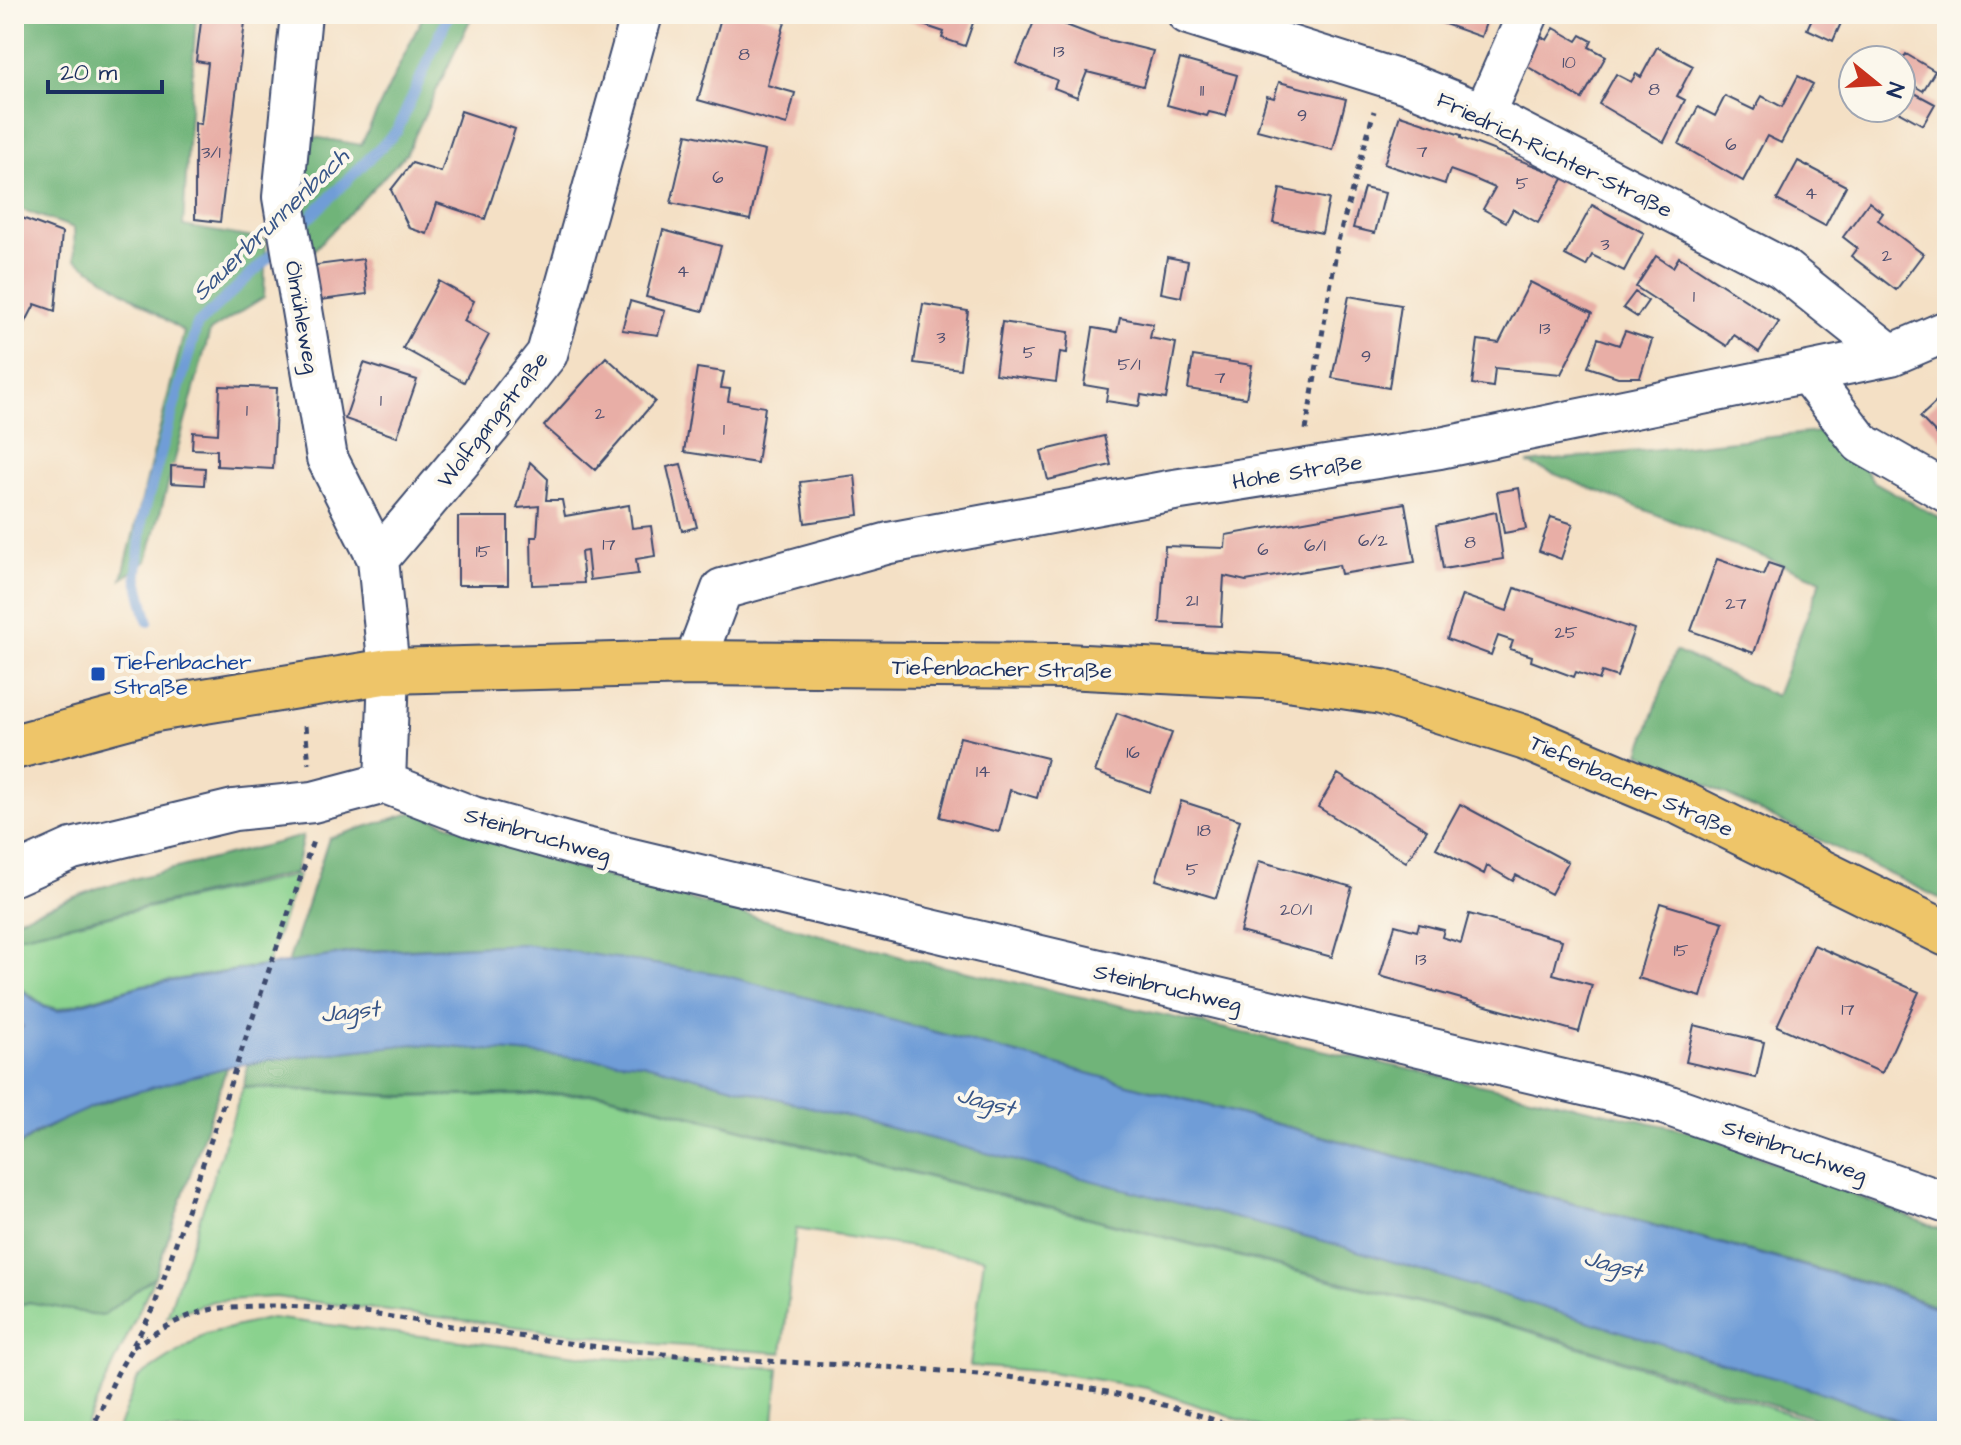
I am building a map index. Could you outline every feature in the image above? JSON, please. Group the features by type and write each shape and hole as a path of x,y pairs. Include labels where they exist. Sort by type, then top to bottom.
{"main road":[{"name":"Tiefenbacher Straße","path":"14,747 155,709 389,671 694,663 1065,666 1281,677 1382,692 1526,738 1681,803 1947,934"}],"street":[{"name":"Ölmühleweg","path":"301,14 283,197 327,458 378,559"},
{"name":"Wolfgangstraße","path":"378,559 547,354 642,14"},
{"name":"Friedrich-Richter-Straße","path":"1188,14 1384,75 1484,114 1782,268 1891,355"},
{"path":"1484,114 1528,14"},
{"name":"Hohe Straße","path":"694,663 722,589 889,543 1174,490 1440,448 1891,355 1947,331"},
{"path":"1807,373 1861,443 1947,492"},
{"path":"14,875 72,849 234,810 314,818 385,783 389,671 378,559"},
{"name":"Steinbruchweg","path":"385,783 473,817 581,847 1664,1104 1947,1203"}],"path":[{"path":"1299,470 1338,241 1384,75"},
{"path":"91,1431 117,1374 153,1310 314,818 300,684"},
{"path":"133,1347 168,1323 218,1308 277,1306 379,1315 656,1353 946,1369 1048,1380 1134,1396 1197,1413 1245,1431"}],"green space":[{"path":"23,14 196,14 183,226 266,240 264,297 210,331 147,561 122,579 184,332 75,259 74,228 14,207 14,39"},
{"path":"424,14 473,14 406,154 310,254 301,196 302,135 361,145"},
{"path":"1837,430 1873,481 1947,522 1947,902 1640,753 1675,651 1776,696 1821,580 1527,463"},
{"path":"414,812 560,864 905,958 1702,1134 1947,1232 1947,1311 1886,1287 719,974 523,944 356,951 288,963 329,838"},
{"path":"303,836 295,873 14,937 14,920 98,888"},
{"path":"298,875 267,965 141,985 58,1009 44,1005 14,983 14,937"},
{"path":"414,1044 642,1063 1335,1244 1830,1395 1926,1431 1845,1431 1826,1422 1522,1328 603,1093 404,1096 244,1086 247,1065"},
{"path":"227,1067 155,1276 102,1316 29,1302 14,1307 14,1149 38,1133 90,1108"},
{"path":"243,1087 404,1097 603,1094 1521,1329 1843,1431 1272,1431 1147,1388 1050,1372 970,1366 984,1258 796,1229 782,1353 657,1344 275,1297 213,1301 167,1317"},
{"path":"155,1276 83,1431 14,1431 14,1307 29,1302 102,1316"},
{"path":"271,1318 602,1358 779,1368 773,1431 117,1431 138,1378 206,1334"}],"water":[{"name":"Jagst","path":"523,944 719,974 1885,1288 1947,1312 1947,1431 1927,1431 1830,1395 1335,1244 642,1063 414,1044 268,1060 227,1067 107,1100 38,1131 14,1149 14,1032 23,1027 14,1018 14,985 44,1007 58,1011 141,986 356,952"}],"building":[{"path":"202,14 246,14 220,222 195,219 195,123 201,124 208,63 196,61"},
{"path":"594,14 618,14 615,22"},
{"path":"722,14 757,14 785,22 767,85 795,93 787,125 698,100"},
{"path":"900,14 976,14 965,46 942,38 944,32 899,17"},
{"path":"1037,14 1100,38 1153,51 1143,86 1087,72 1077,97 1054,88 1057,80 1017,64"},
{"path":"1489,14 1481,37 1436,21 1438,17 1430,15"},
{"path":"1814,14 1841,23 1833,41 1807,29"},
{"path":"1554,28 1577,41 1581,35 1592,41 1589,47 1606,56 1582,99 1515,59 1530,31 1547,40"},
{"path":"1657,47 1693,66 1677,96 1685,100 1664,142 1599,104 1616,74 1631,82 1636,74 1641,77"},
{"path":"1180,59 1237,75 1226,116 1209,112 1207,116 1167,105"},
{"path":"1917,60 1935,71 1923,91 1917,87"},
{"path":"1798,76 1813,84 1781,143 1767,136 1743,181 1679,144 1698,107 1715,116 1725,96 1754,110 1762,96 1782,107"},
{"path":"1279,82 1346,99 1333,150 1257,130 1267,96 1274,98"},
{"path":"1917,94 1935,104 1923,125 1917,122"},
{"path":"461,111 515,129 485,219 437,203 427,234 409,228 391,190 412,163 441,172"},
{"path":"1400,115 1461,135 1461,138 1564,177 1538,223 1513,209 1506,222 1483,209 1495,188 1450,170 1445,184 1384,164"},
{"path":"687,134 765,151 750,220 671,203"},
{"path":"1798,161 1846,186 1825,226 1777,200"},
{"path":"1364,188 1385,193 1375,233 1353,228"},
{"path":"1280,189 1329,199 1322,233 1273,223"},
{"path":"1869,202 1883,213 1878,220 1923,254 1896,290 1851,256 1857,248 1843,237"},
{"path":"1592,205 1644,233 1624,271 1592,255 1586,266 1565,255"},
{"path":"14,215 62,233 55,311 35,304 14,345"},
{"path":"663,230 721,246 703,311 646,297"},
{"path":"1656,256 1673,267 1679,257 1779,322 1759,352 1734,335 1727,346 1636,287"},
{"path":"1167,257 1188,261 1181,297 1161,293"},
{"path":"363,259 367,294 314,301 309,266"},
{"path":"439,281 474,301 464,321 489,335 464,382 403,348"},
{"path":"1530,282 1592,313 1561,374 1495,368 1493,387 1472,384 1478,340 1499,343"},
{"path":"1635,292 1648,301 1637,317 1623,308"},
{"path":"1349,296 1401,305 1389,388 1332,378"},
{"path":"630,301 665,311 658,335 622,330"},
{"path":"923,304 968,311 960,369 914,363"},
{"path":"1120,318 1153,324 1150,338 1176,343 1166,399 1141,395 1139,406 1106,401 1108,389 1084,385 1093,328 1117,332"},
{"path":"1002,322 1069,332 1067,353 1060,352 1056,382 995,374"},
{"path":"1625,331 1652,340 1640,377 1618,377 1588,367 1598,338 1619,345"},
{"path":"1193,356 1252,365 1246,398 1188,389"},
{"path":"606,357 655,401 595,470 544,426"},
{"path":"364,363 417,380 397,437 345,419"},
{"path":"697,368 724,372 721,388 730,389 728,401 765,407 757,463 684,452"},
{"path":"220,386 277,388 273,469 217,466 217,450 192,449 193,432 218,434"},
{"path":"1944,395 1947,398 1947,445 1920,417"},
{"path":"1104,436 1111,465 1048,480 1041,451"},
{"path":"530,462 548,479 546,500 562,500 565,516 629,505 632,528 651,526 655,556 636,559 638,574 590,580 587,551 581,552 584,583 532,585 531,537 537,537 539,506 517,508"},
{"path":"681,464 697,527 682,531 667,467"},
{"path":"171,466 205,468 204,485 171,483"},
{"path":"855,475 859,515 805,523 800,482"},
{"path":"1519,488 1526,529 1504,533 1497,492"},
{"path":"1405,503 1415,562 1341,574 1339,565 1246,581 1224,576 1221,626 1160,623 1165,546 1225,548 1226,535"},
{"path":"1496,512 1503,559 1443,569 1436,525"},
{"path":"458,517 508,517 508,585 458,585"},
{"path":"1551,517 1573,524 1561,559 1539,551"},
{"path":"1717,559 1763,575 1768,563 1783,568 1754,653 1691,631"},
{"path":"1515,588 1634,629 1617,677 1602,672 1599,680 1576,672 1574,677 1531,661 1532,656 1510,649 1513,641 1498,636 1491,655 1447,639 1462,595 1507,611"},
{"path":"1117,713 1172,733 1150,792 1095,772"},
{"path":"960,737 1047,758 1037,798 1010,790 999,832 940,817"},
{"path":"1338,774 1427,830 1406,862 1318,807"},
{"path":"1181,801 1240,820 1216,898 1156,880"},
{"path":"1460,804 1568,862 1551,894 1516,875 1513,881 1487,866 1484,874 1436,848"},
{"path":"1259,861 1352,887 1332,957 1240,932"},
{"path":"1660,903 1723,922 1701,997 1638,978"},
{"path":"1469,914 1562,940 1553,974 1592,985 1579,1032 1380,976 1395,925 1417,931 1419,924 1444,930 1442,937 1461,943"},
{"path":"1814,945 1919,992 1882,1073 1777,1026"},
{"path":"1694,1025 1764,1042 1756,1078 1686,1062"}],"waterway":[{"name":"Sauerbrunnenbach","path":"298,229 397,131 449,14"},
{"name":"Sauerbrunnenbach","path":"148,621 137,578 142,519 197,325 283,244"}],"place":[{"name":"Tiefenbacher Straße","path":"98,674"}]}
